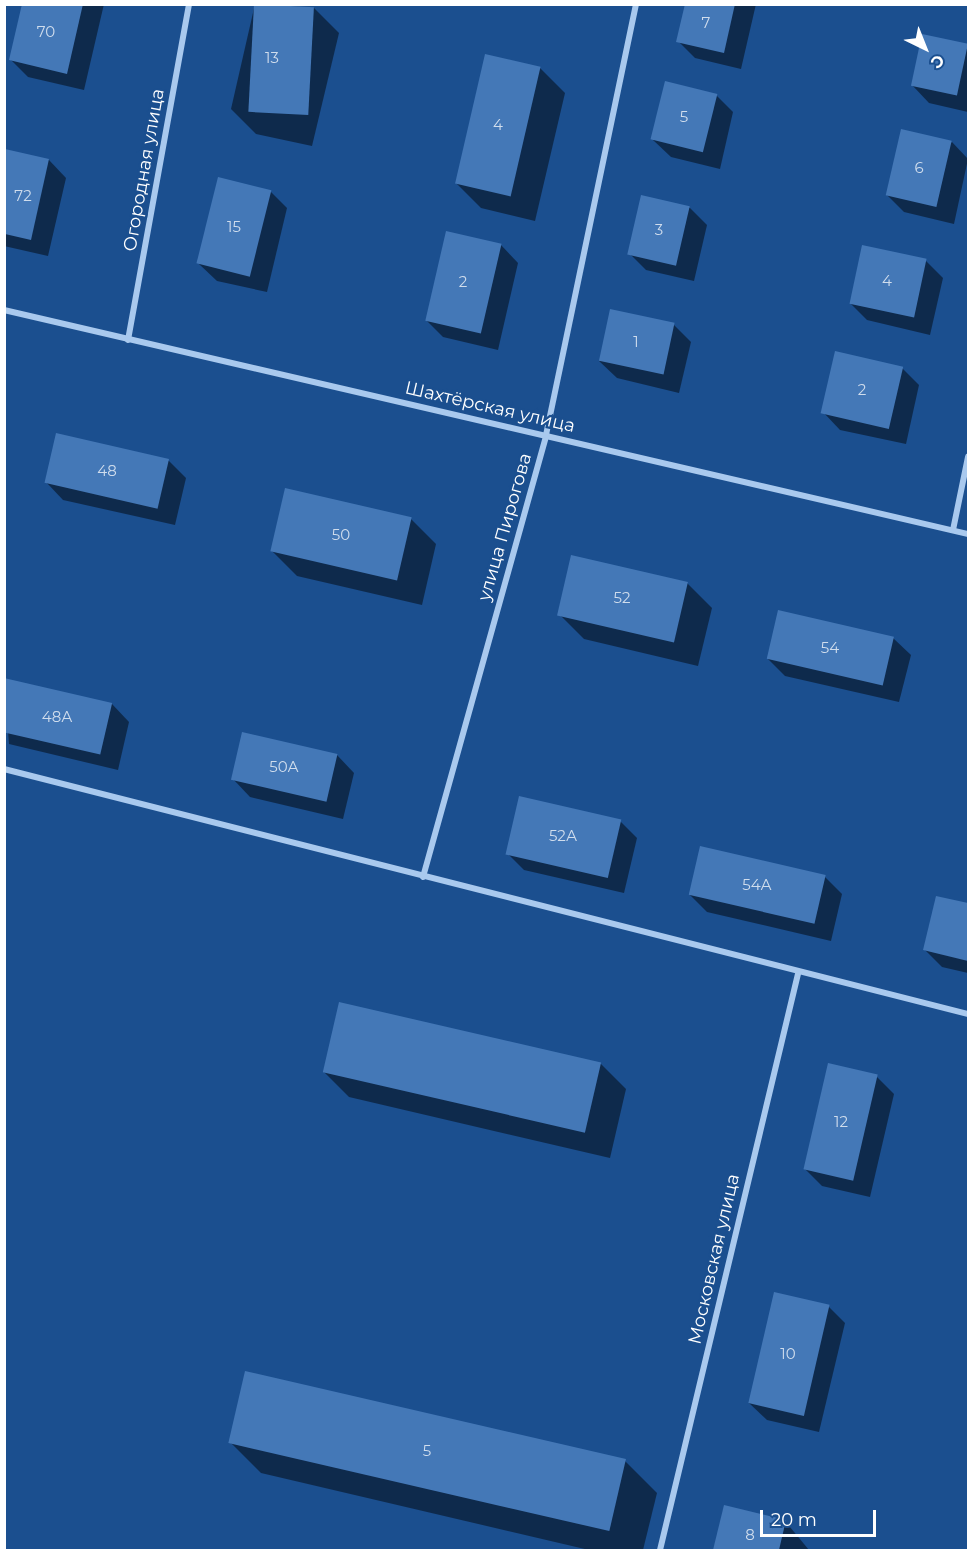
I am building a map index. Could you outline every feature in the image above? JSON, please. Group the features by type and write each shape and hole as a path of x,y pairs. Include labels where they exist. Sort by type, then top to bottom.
{"street":[{"name":"Огородная улица","path":"128,340 189,4"},
{"name":"улица Пирогова","path":"423,877 546,435 636,4"},
{"name":"Шахтёрская улица","path":"4,310 969,534"},
{"path":"952,530 969,457"},
{"path":"4,769 798,974 969,1014"},
{"name":"Московская улица","path":"660,1551 798,974"}],"building":[{"path":"22,4 83,4 67,74 9,60"},
{"path":"254,4 314,7 308,115 248,112"},
{"path":"685,4 735,4 724,53 676,42"},
{"path":"922,34 968,44 957,96 911,86"},
{"path":"485,54 541,67 511,196 455,184"},
{"path":"665,81 717,94 703,152 650,139"},
{"path":"901,129 952,141 936,207 886,195"},
{"path":"5,149 49,159 31,240 5,234"},
{"path":"218,177 271,190 250,277 196,263"},
{"path":"641,195 690,206 676,266 627,254"},
{"path":"446,231 502,244 481,333 425,321"},
{"path":"862,245 927,259 914,317 850,304"},
{"path":"610,309 675,323 664,375 599,361"},
{"path":"835,351 903,367 889,429 821,413"},
{"path":"56,433 169,459 158,509 45,483"},
{"path":"285,488 412,517 397,581 270,551"},
{"path":"571,555 688,582 674,642 557,615"},
{"path":"778,610 894,637 883,685 767,659"},
{"path":"4,678 112,703 100,755 4,732"},
{"path":"242,732 337,754 326,802 231,780"},
{"path":"519,796 621,820 608,878 506,854"},
{"path":"700,846 826,875 814,924 689,895"},
{"path":"936,896 968,903 968,961 923,950"},
{"path":"339,1002 601,1063 585,1133 323,1072"},
{"path":"828,1063 878,1074 853,1181 803,1169"},
{"path":"774,1292 830,1305 804,1416 748,1403"},
{"path":"245,1371 626,1459 609,1531 228,1443"},
{"path":"724,1505 786,1520 779,1550 713,1550"}]}
